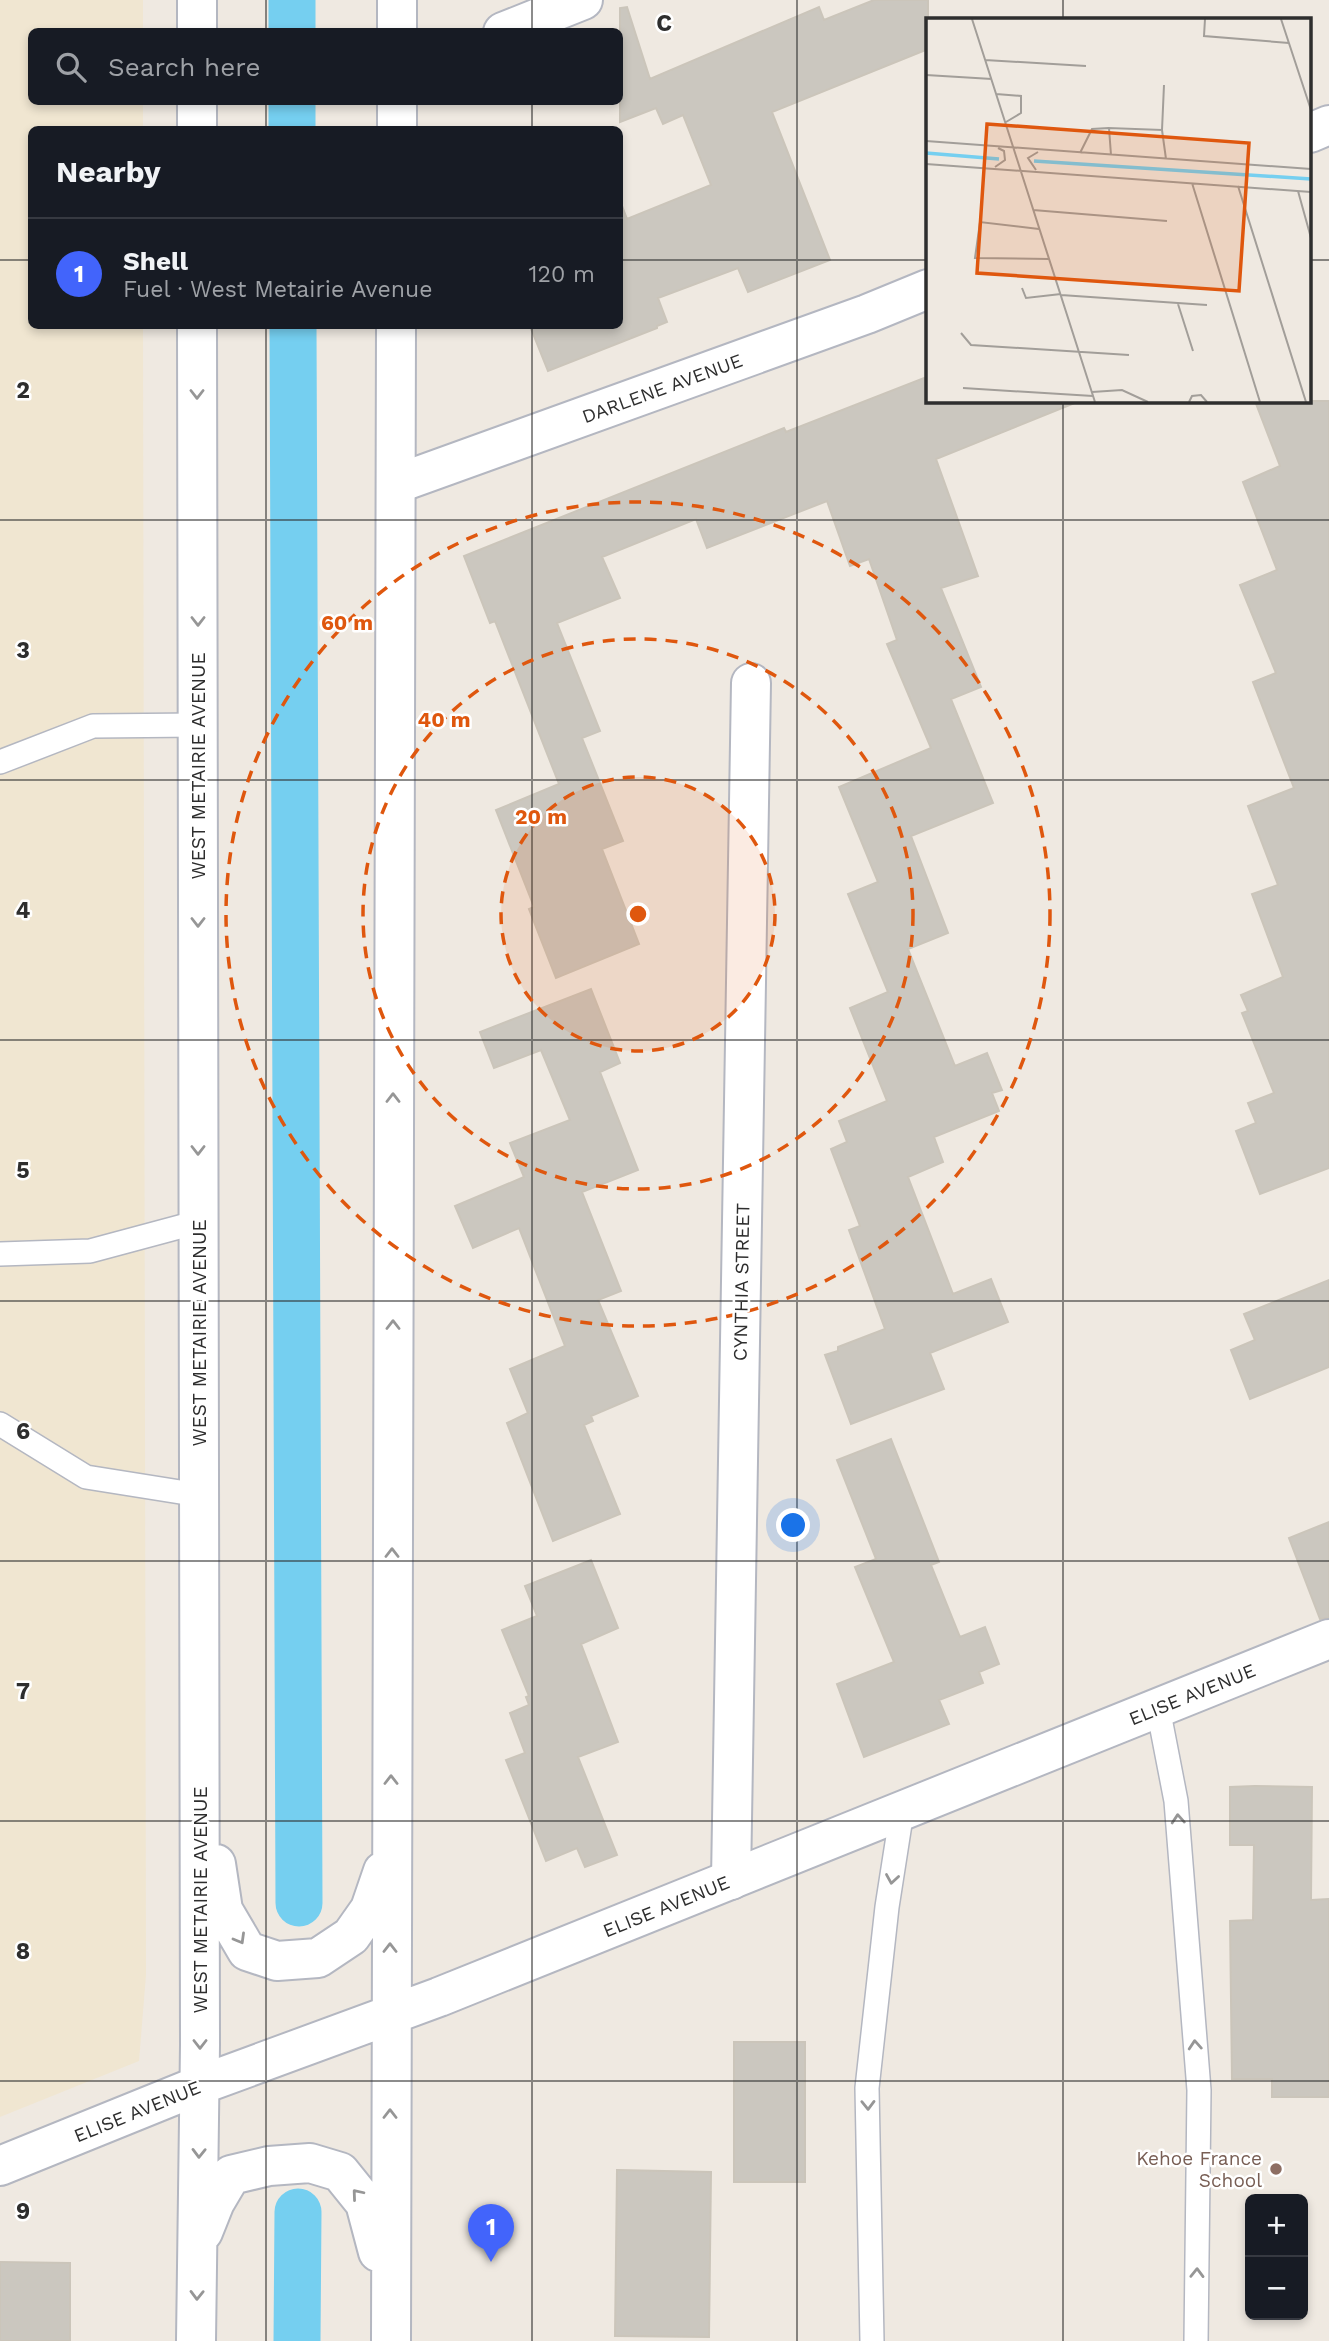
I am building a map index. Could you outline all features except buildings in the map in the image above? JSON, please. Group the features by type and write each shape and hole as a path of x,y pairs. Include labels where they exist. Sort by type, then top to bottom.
{"main road":[{"path":"197,0 197,28"},
{"path":"397,0 397,28"},
{"path":"513,28 583,0"},
{"path":"197,105 197,126"},
{"path":"397,105 397,126"},
{"path":"1312,132 1329,125"},
{"name":"DARLENE AVENUE","path":"396,484 867,314 926,290"},
{"name":"WEST METAIRIE AVENUE","path":"196,2341 200,2085 197,329"},
{"path":"391,2323 396,329"},
{"name":"CYNTHIA STREET","path":"731,1881 751,683"},
{"name":"ELISE AVENUE","path":"0,2166 200,2085 390,2016 731,1881 1329,1639"},
{"path":"200,1755 223,1910 247,1951 277,1961 318,1958 351,1936 370,1909 391,1848"},
{"path":"197,2248 215,2202 230,2175 269,2166 310,2163 340,2172 365,2203 391,2323"}],"lane":[{"path":"0,762 93,726 198,725"},
{"path":"0,1254 90,1251 198,1222"},
{"path":"0,1424 86,1477 199,1495"},
{"path":"1158,1708 1176,1801 1199,2090 1196,2341"},
{"path":"872,2341 867,2088 887,1907 902,1811"}],"shaded area":[{"path":"0,0 143,0 143,28 28,28 28,105 143,105 143,126 28,126 28,329 143,329 146,1975 139,2061 0,2117"}],"waterway":[{"path":"292,0 292,28"},
{"path":"292,105 292,126"},
{"path":"293,329 299,1903"},
{"path":"297,2341 298,2212"}],"place":[{"name":"Kehoe France School","path":"1276,2169"},
{"name":"Shell","path":"491,2262"}]}
